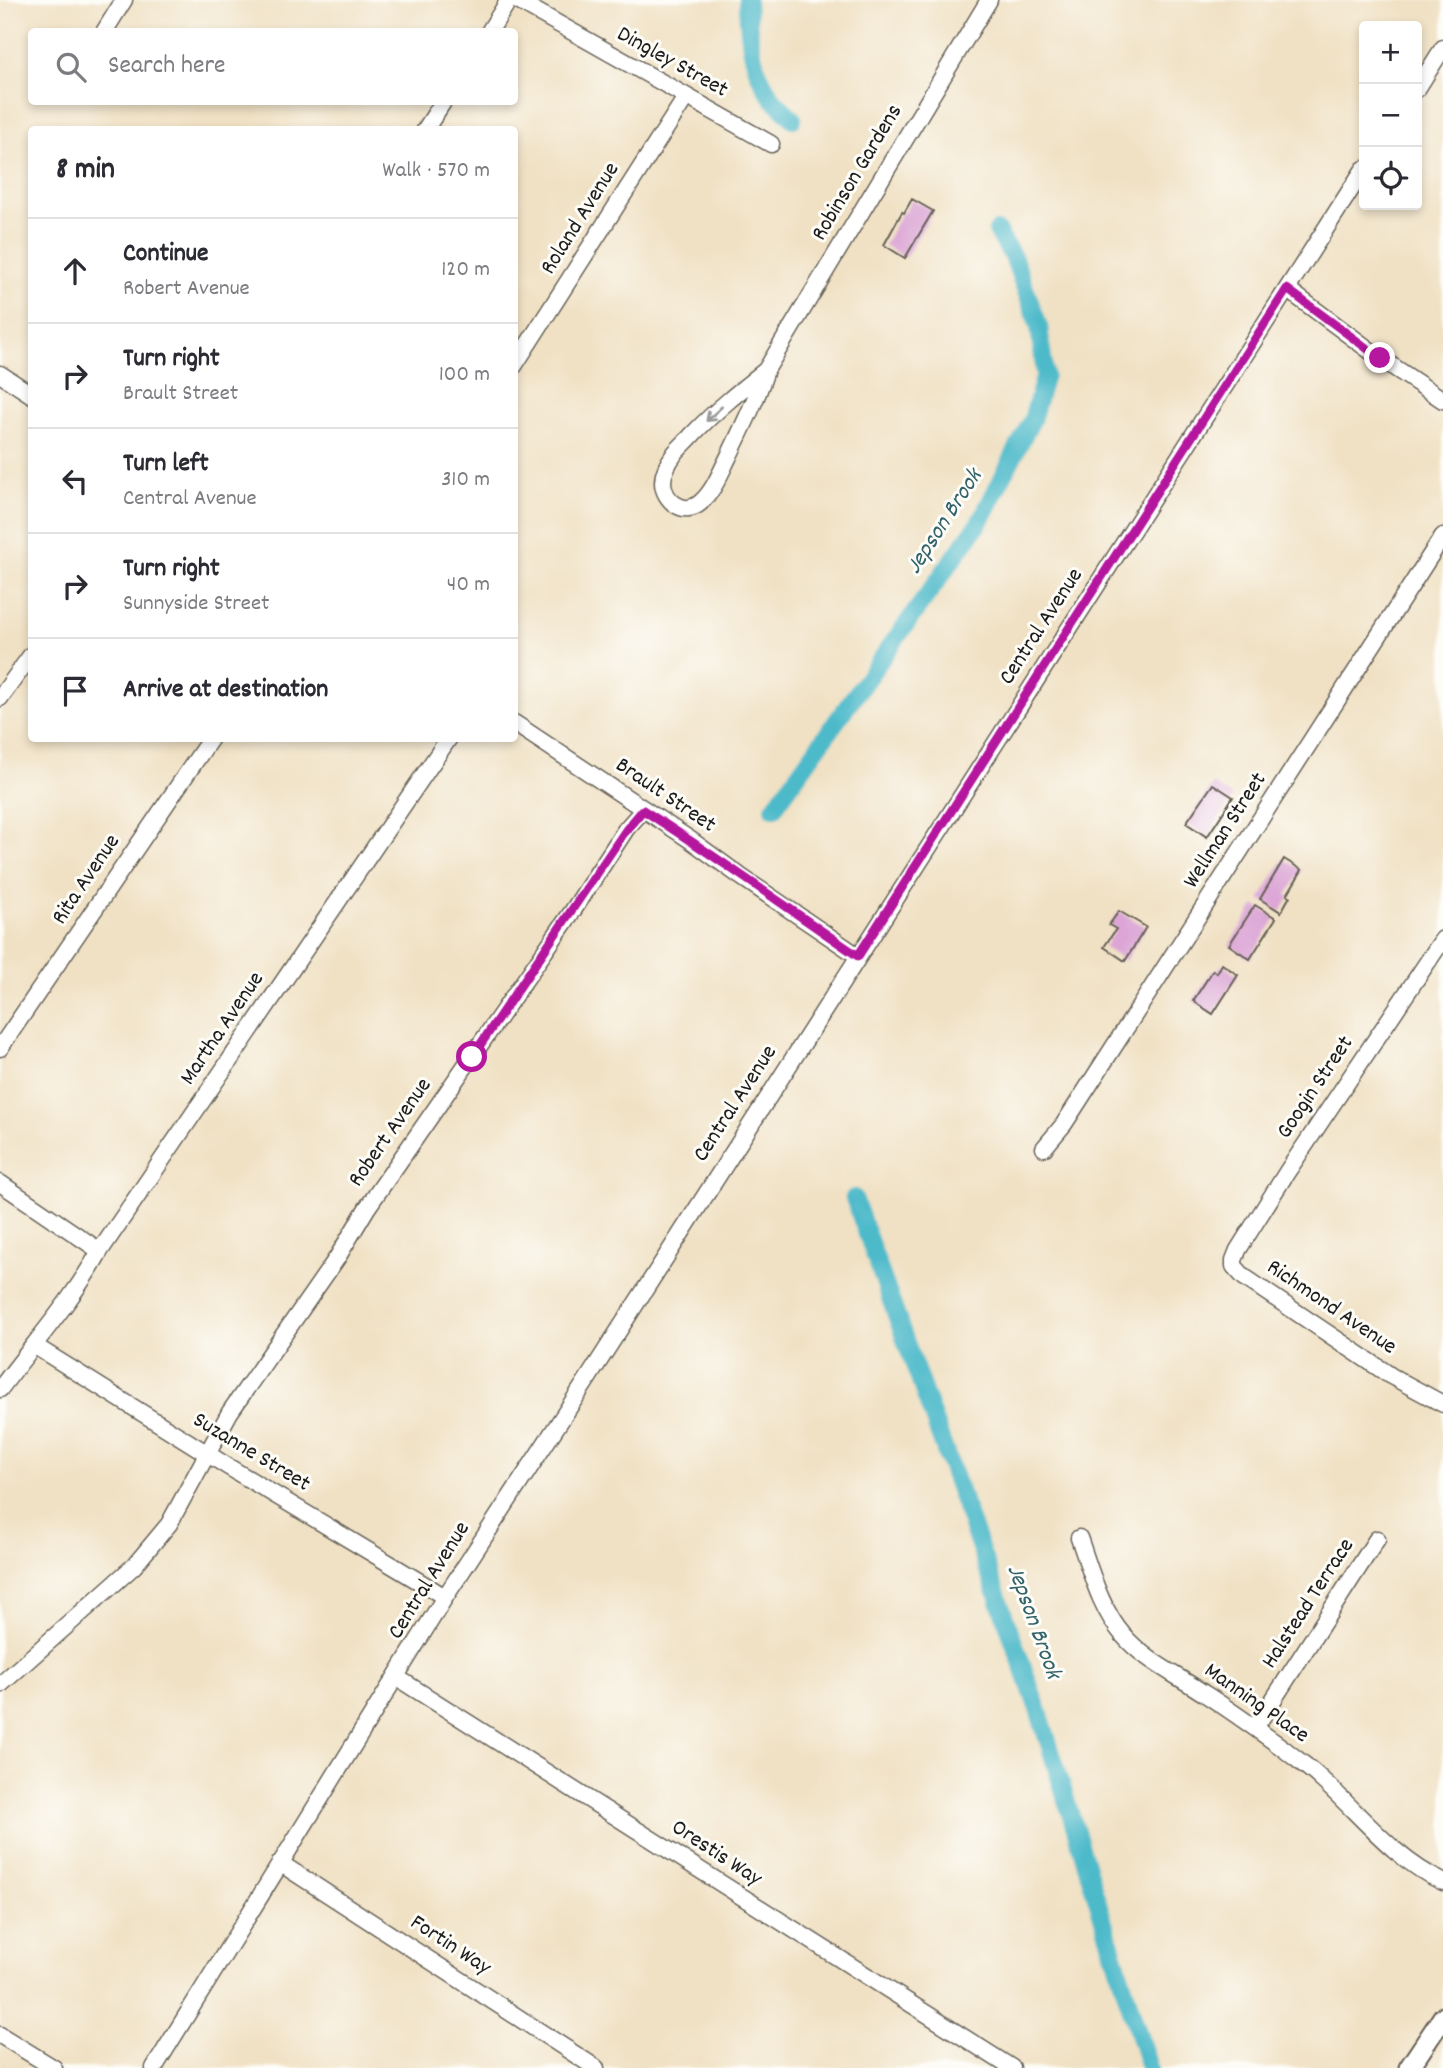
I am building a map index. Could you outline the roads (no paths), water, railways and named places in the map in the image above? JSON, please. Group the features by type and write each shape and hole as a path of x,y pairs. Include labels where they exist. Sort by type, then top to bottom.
{"street":[{"path":"106,28 124,0"},
{"path":"492,28 509,0"},
{"name":"Dingley Street","path":"516,0 771,144"},
{"name":"Robinson Gardens","path":"766,370 713,414 675,453 664,472 663,482 665,494 671,502 684,508 692,507 699,504 713,488 754,405 766,370 989,0"},
{"path":"1420,84 1443,48"},
{"name":"Roland Avenue","path":"518,360 686,97"},
{"path":"428,126 441,105"},
{"name":"Central Avenue","path":"160,2066 280,1863 445,1597 1359,177"},
{"path":"1287,289 1380,358 1443,400"},
{"path":"0,374 28,392"},
{"name":"Wellman Street","path":"1044,1148 1064,1124 1443,536"},
{"path":"0,698 28,660"},
{"name":"Brault Street","path":"518,726 692,841 858,956"},
{"name":"Rita Avenue","path":"0,1048 208,742"},
{"name":"Martha Avenue","path":"0,1389 35,1346 90,1269 446,742"},
{"name":"Robert Avenue","path":"0,1685 134,1566 169,1524 230,1412 626,830 643,810"},
{"name":"Googin Street","path":"1234,1266 1238,1250 1287,1172 1443,939"},
{"path":"0,1183 100,1251"},
{"name":"Richmond Avenue","path":"1234,1266 1244,1277 1391,1376 1443,1404"},
{"name":"Suzanne Street","path":"35,1346 127,1405 445,1597"},
{"name":"Manning Place","path":"1079,1538 1105,1608 1122,1634 1154,1663 1255,1728 1320,1778 1398,1854 1443,1882"},
{"name":"Halstead Terrace","path":"1255,1728 1377,1539"},
{"name":"Orestis Way","path":"396,1677 1012,2068"},
{"name":"Fortin Way","path":"280,1863 596,2068"},
{"path":"1409,2068 1443,2017"},
{"path":"0,2035 54,2068"}],"waterway":[{"name":"Jepson Brook","path":"747,0 748,26 755,64 773,99 793,119"},
{"name":"Jepson Brook","path":"774,808 979,523 1032,420 1045,375 1039,326 1014,259 997,231"},
{"name":"Jepson Brook","path":"854,1198 1039,1712 1149,2068"}]}
